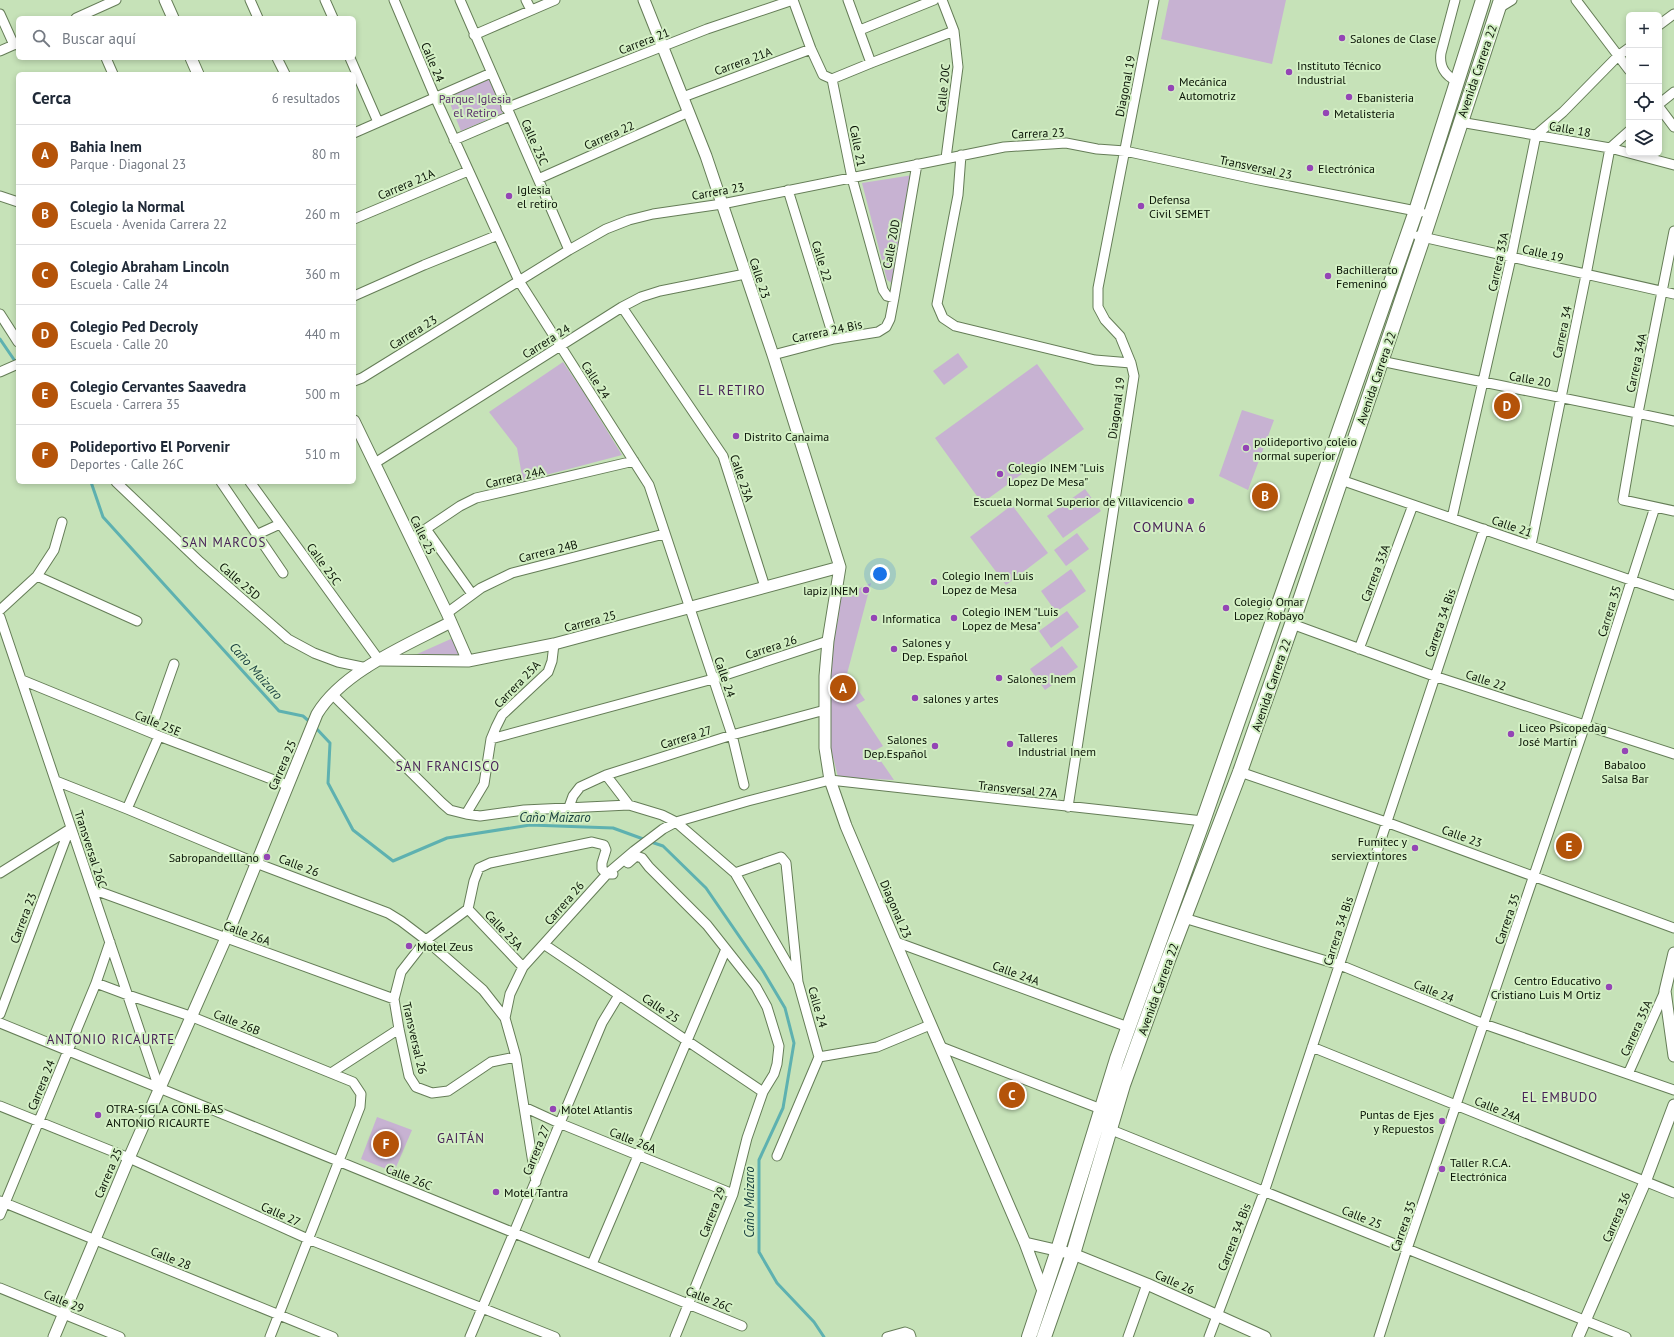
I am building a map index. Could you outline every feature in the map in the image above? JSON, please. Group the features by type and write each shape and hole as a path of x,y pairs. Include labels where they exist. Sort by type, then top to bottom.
{"main road":[{"name":"Avenida Carrera 22","path":"1029,1337 1128,1027 1203,821 1416,211 1483,0"},
{"name":"Avenida Carrera 22","path":"1044,1337 1073,1254 1109,1129 1152,1003 1240,772 1292,624 1382,361 1500,4"}],"street":[{"path":"87,16 116,0"},
{"path":"165,0 172,16"},
{"path":"250,0 257,16"},
{"path":"325,0 332,16"},
{"name":"Calle 24","path":"394,0 435,98 519,281 649,485 664,534 732,735 744,785"},
{"name":"Calle 23C","path":"460,0 569,250"},
{"path":"526,0 531,10"},
{"path":"474,35 555,0"},
{"name":"Calle 23","path":"646,0 689,112 746,274 840,567"},
{"path":"792,0 823,75 832,79 954,31"},
{"name":"Carrera 21","path":"508,112 663,46 707,29 792,0"},
{"path":"848,0 871,63"},
{"path":"860,30 934,0"},
{"name":"Calle 20C","path":"942,0 954,31 958,67 946,158"},
{"name":"Diagonal 19","path":"1068,807 1134,376 1131,363 1120,336 1105,320 1098,307 1098,288 1154,0"},
{"path":"1456,0 1440,57 1444,72 1450,78 1457,81"},
{"path":"1500,4 1512,0"},
{"path":"1576,0 1626,66"},
{"path":"0,14 16,44 0,51"},
{"path":"1662,23 1674,14"},
{"name":"Carrera 21A","path":"683,97 811,49"},
{"path":"1536,135 1563,112 1618,56 1626,50"},
{"path":"107,60 112,72"},
{"path":"192,60 197,72"},
{"path":"278,60 284,72"},
{"path":"351,60 378,122"},
{"path":"356,132 491,73"},
{"name":"Calle 21","path":"832,79 852,178 883,290 887,296 894,298"},
{"path":"1662,102 1674,92"},
{"path":"454,140 508,112"},
{"name":"Carrera 22","path":"538,179 689,112"},
{"path":"1662,112 1674,128"},
{"name":"Calle 18","path":"1460,122 1610,148 1674,165"},
{"path":"1610,148 1626,134"},
{"name":"Carrera 33A","path":"1452,518 1511,258 1536,135"},
{"name":"Carrera 23","path":"356,380 362,378 569,250 606,229 629,220 652,214 722,204 1004,147 1045,143 1066,143 1097,149 1125,152"},
{"name":"Carrera 34","path":"1531,545 1586,275 1610,148"},
{"name":"Transversal 23","path":"1125,152 1430,214"},
{"path":"961,155 958,195 937,304 943,318 954,326 1095,360 1131,363"},
{"name":"Calle 20D","path":"886,327 890,319 894,298 917,164"},
{"name":"Carrera 21A","path":"356,219 468,171"},
{"name":"Calle 22","path":"788,190 834,339"},
{"path":"0,196 16,201"},
{"name":"Carrera 34A","path":"1655,507 1623,500 1638,413 1674,231"},
{"name":"Calle 19","path":"1408,233 1423,238 1674,294"},
{"path":"356,295 424,265 498,235"},
{"name":"Carrera 24","path":"375,463 622,307 660,290 746,274"},
{"name":"Calle 23A","path":"622,307 723,456 765,587"},
{"path":"0,314 16,339"},
{"name":"Carrera 24 Bis","path":"772,356 834,339 878,332 886,327"},
{"name":"Calle 20","path":"1382,361 1483,383 1560,397 1674,421"},
{"path":"0,372 16,365"},
{"name":"Calle 25","path":"356,425 449,618 468,661"},
{"name":"Carrera 24A","path":"411,539 460,506 476,498 634,461"},
{"name":"Calle 21","path":"1341,480 1674,595"},
{"name":"Calle 25D","path":"118,484 200,562 288,639 314,653 338,662 367,668"},
{"path":"222,484 283,574"},
{"name":"Calle 25C","path":"251,484 380,660"},
{"name":"Carrera 33A","path":"1359,649 1413,505"},
{"path":"1655,507 1674,511"},
{"name":"Carrera 35","path":"1379,1337 1407,1249 1586,725 1655,507"},
{"path":"0,610 37,576 54,550 62,522"},
{"path":"256,535 280,524"},
{"name":"Calle 25","path":"426,529 472,594"},
{"name":"Carrera 34 Bis","path":"1209,1337 1216,1315 1264,1192 1484,529"},
{"name":"Carrera 24B","path":"380,660 449,618 472,594 491,582 512,573 664,534"},
{"name":"Carrera 25","path":"54,1337 190,1016 226,938 315,719 323,705 332,694 347,680 380,660 468,661 554,644 840,567"},
{"name":"Diagonal 23","path":"840,567 828,641 825,710 826,748 830,780 846,826 930,1025 941,1047 1025,1243 1043,1292"},
{"path":"37,576 137,621"},
{"name":"Transversal 26C","path":"0,617 56,781 70,829 92,889 159,1088"},
{"name":"Calle 22","path":"1292,624 1434,676 1674,754"},
{"name":"Carrera 26","path":"491,739 713,679 828,641"},
{"name":"Carrera 25A","path":"491,739 502,715 548,672 552,660 554,644"},
{"path":"150,732 174,664"},
{"name":"Calle 25E","path":"22,680 159,736 287,785"},
{"path":"332,694 450,810 480,816 524,810 629,805 662,815 676,822 735,873 798,982"},
{"name":"Carrera 27","path":"569,807 573,796 580,787 606,774 732,735 825,710"},
{"path":"127,809 159,736"},
{"path":"466,814 484,784 491,739"},
{"name":"Calle 23","path":"1240,772 1386,822 1674,928"},
{"path":"606,774 629,805"},
{"name":"Transversal 27A","path":"830,780 1203,821"},
{"name":"Carrera 26","path":"504,1018 510,994 523,967 607,874 663,829 676,822 748,801 830,780"},
{"name":"Calle 26","path":"56,781 256,863 388,913 426,940 483,990 504,1018"},
{"path":"0,873 70,829"},
{"name":"Carrera 23","path":"0,1014 70,829"},
{"path":"426,940 468,909 474,881 479,868 490,863 592,842 604,845 606,850 602,863 602,869 607,874 613,874 636,856 642,858 649,867 707,925 756,987 767,1006 779,1046 774,1074 763,1092"},
{"name":"Calle 24","path":"735,873 781,856 786,864 798,982 820,1057"},
{"name":"Calle 26A","path":"92,889 394,999"},
{"name":"Calle 25A","path":"468,909 523,967"},
{"name":"Calle 24","path":"1184,918 1340,965 1484,1024 1674,1090"},
{"name":"Transversal 26","path":"426,940 401,972 394,999 409,1076 416,1087 432,1093 448,1091 492,1062 516,1057"},
{"name":"Carrera 24","path":"0,1215 2,1202 39,1122 96,982 110,942"},
{"name":"Calle 24A","path":"896,942 1128,1027"},
{"name":"Calle 25","path":"544,945 763,1092"},
{"path":"592,1264 688,1042 726,949"},
{"path":"1674,953 1665,991 1674,1056"},
{"name":"Calle 26B","path":"96,982 128,995 190,1016 353,1082 361,1094 360,1107 339,1161"},
{"name":"Carrera 35A","path":"1628,1074 1665,991"},
{"name":"Carrera 27","path":"470,1337 602,1023 619,995"},
{"path":"504,1018 516,1057 536,1182"},
{"name":"Calle 26C","path":"0,1023 742,1326"},
{"path":"777,1156 820,1057 877,1047 930,1025"},
{"path":"331,1072 399,1030"},
{"path":"941,1047 1101,1109 1106,1125 1109,1129"},
{"name":"Calle 24A","path":"1312,1047 1674,1193"},
{"name":"Carrera 29","path":"675,1337 733,1194 747,1138 763,1092"},
{"name":"Carrera 36","path":"1578,1337 1645,1182 1674,1105"},
{"name":"Calle 27","path":"0,1106 129,1158 308,1239 555,1337"},
{"name":"Calle 26A","path":"524,1107 733,1194"},
{"name":"Calle 25","path":"1109,1129 1626,1337"},
{"path":"270,1337 339,1161"},
{"name":"Calle 28","path":"2,1202 333,1337"},
{"path":"1025,1243 1073,1254"},
{"name":"Calle 26","path":"1073,1254 1147,1284 1265,1337"},
{"path":"1128,1337 1147,1284"},
{"name":"Calle 29","path":"0,1288 120,1337"},
{"path":"888,1337 905,1332 910,1336"}],"green space":[{"path":"1169,0 1286,0 1272,64 1161,39"},
{"name":"Parque Iglesia el Retiro","path":"489,79 503,113 461,131 447,96"},
{"path":"913,175 893,284 887,280 862,183"},
{"path":"958,353 968,367 944,385 933,371"},
{"path":"563,362 622,455 523,481 517,448 489,412"},
{"path":"1037,364 1084,429 982,503 935,438"},
{"name":"polideportivo coleio normal superior","path":"1242,410 1274,420 1248,490 1219,476"},
{"path":"1085,489 1101,511 1063,538 1047,516"},
{"path":"1012,505 1048,553 1006,585 970,537"},
{"path":"1077,533 1089,549 1066,566 1054,550"},
{"path":"1071,569 1086,591 1056,612 1041,591"},
{"path":"871,583 847,674 865,700 856,705 883,746 874,751 894,780 838,777 831,749 829,709 830,641 838,621 840,597"},
{"path":"1067,611 1079,627 1051,648 1039,631"},
{"path":"453,638 462,657 406,659"},
{"path":"1062,646 1078,667 1045,690 1030,669"},
{"path":"377,1117 412,1130 394,1172 361,1159"}],"waterway":[{"name":"Caño Maizaro","path":"0,339 16,363"},
{"name":"Caño Maizaro","path":"92,484 103,517 279,711 303,716 311,723"},
{"name":"Caño Maizaro","path":"315,727 330,743 328,783 353,830 393,861 447,838 530,825 613,828 646,840"},
{"name":"Caño Maizaro","path":"651,842 663,846 706,888 763,971 785,1008 794,1043 783,1108 759,1160 759,1252 777,1283 814,1322 824,1337"}],"place":[{"name":"Salones de Clase","path":"1342,38"},
{"name":"Instituto Técnico Industrial","path":"1289,72"},
{"name":"Mecánica Automotriz","path":"1171,88"},
{"name":"Ebanisteria","path":"1349,97"},
{"name":"Metalisteria","path":"1326,113"},
{"name":"Electrónica","path":"1310,168"},
{"name":"Iglesia el retiro","path":"509,196"},
{"name":"Defensa Civil SEMET","path":"1141,206"},
{"name":"Bachillerato Femenino","path":"1328,276"},
{"name":"Colegio Ped Decroly","path":"1507,406"},
{"name":"Distrito Canaima","path":"736,436"},
{"name":"polideportivo coleio normal superior","path":"1246,448"},
{"name":"Colegio INEM \"Luis Lopez De Mesa\"","path":"1000,474"},
{"name":"Colegio la Normal","path":"1265,496"},
{"name":"Escuela Normal Superior de Villavicencio","path":"1191,501"},
{"name":"Colegio Inem Luis Lopez de Mesa","path":"934,582"},
{"name":"lapiz INEM","path":"866,590"},
{"name":"Colegio Omar Lopez Robayo","path":"1226,608"},
{"name":"Informatica","path":"874,618"},
{"name":"Colegio INEM \"Luis Lopez de Mesa\"","path":"954,618"},
{"name":"Salones y Dep. Español","path":"894,649"},
{"name":"Salones Inem","path":"999,678"},
{"name":"Bahia Inem","path":"843,688"},
{"name":"salones y artes","path":"915,698"},
{"name":"Liceo Psicopedag José Martín","path":"1511,734"},
{"name":"Talleres Industrial Inem","path":"1010,744"},
{"name":"Salones Dep.Español","path":"935,746"},
{"name":"Babaloo Salsa Bar","path":"1625,751"},
{"name":"Colegio Cervantes Saavedra","path":"1569,846"},
{"name":"Fumitec y serviextintores","path":"1415,848"},
{"name":"Sabropandelllano","path":"267,857"},
{"name":"Motel Zeus","path":"409,946"},
{"name":"Centro Educativo Cristiano Luis M Ortiz","path":"1609,987"},
{"name":"Colegio Abraham Lincoln","path":"1012,1095"},
{"name":"Motel Atlantis","path":"553,1109"},
{"name":"OTRA-SIGLA CONL BAS ANTONIO RICAURTE","path":"98,1115"},
{"name":"Puntas de Ejes y Repuestos","path":"1442,1121"},
{"name":"Polideportivo El Porvenir","path":"386,1144"},
{"name":"Taller R.C.A. Electrónica","path":"1442,1169"},
{"name":"Motel Tantra","path":"496,1192"}],"district":[{"name":"EL RETIRO","path":"732,390"},
{"name":"COMUNA 6","path":"1170,527"},
{"name":"SAN MARCOS","path":"224,542"},
{"name":"SAN FRANCISCO","path":"448,766"},
{"name":"ANTONIO RICAURTE","path":"111,1039"},
{"name":"EL EMBUDO","path":"1560,1097"},
{"name":"GAITÁN","path":"461,1138"}]}
